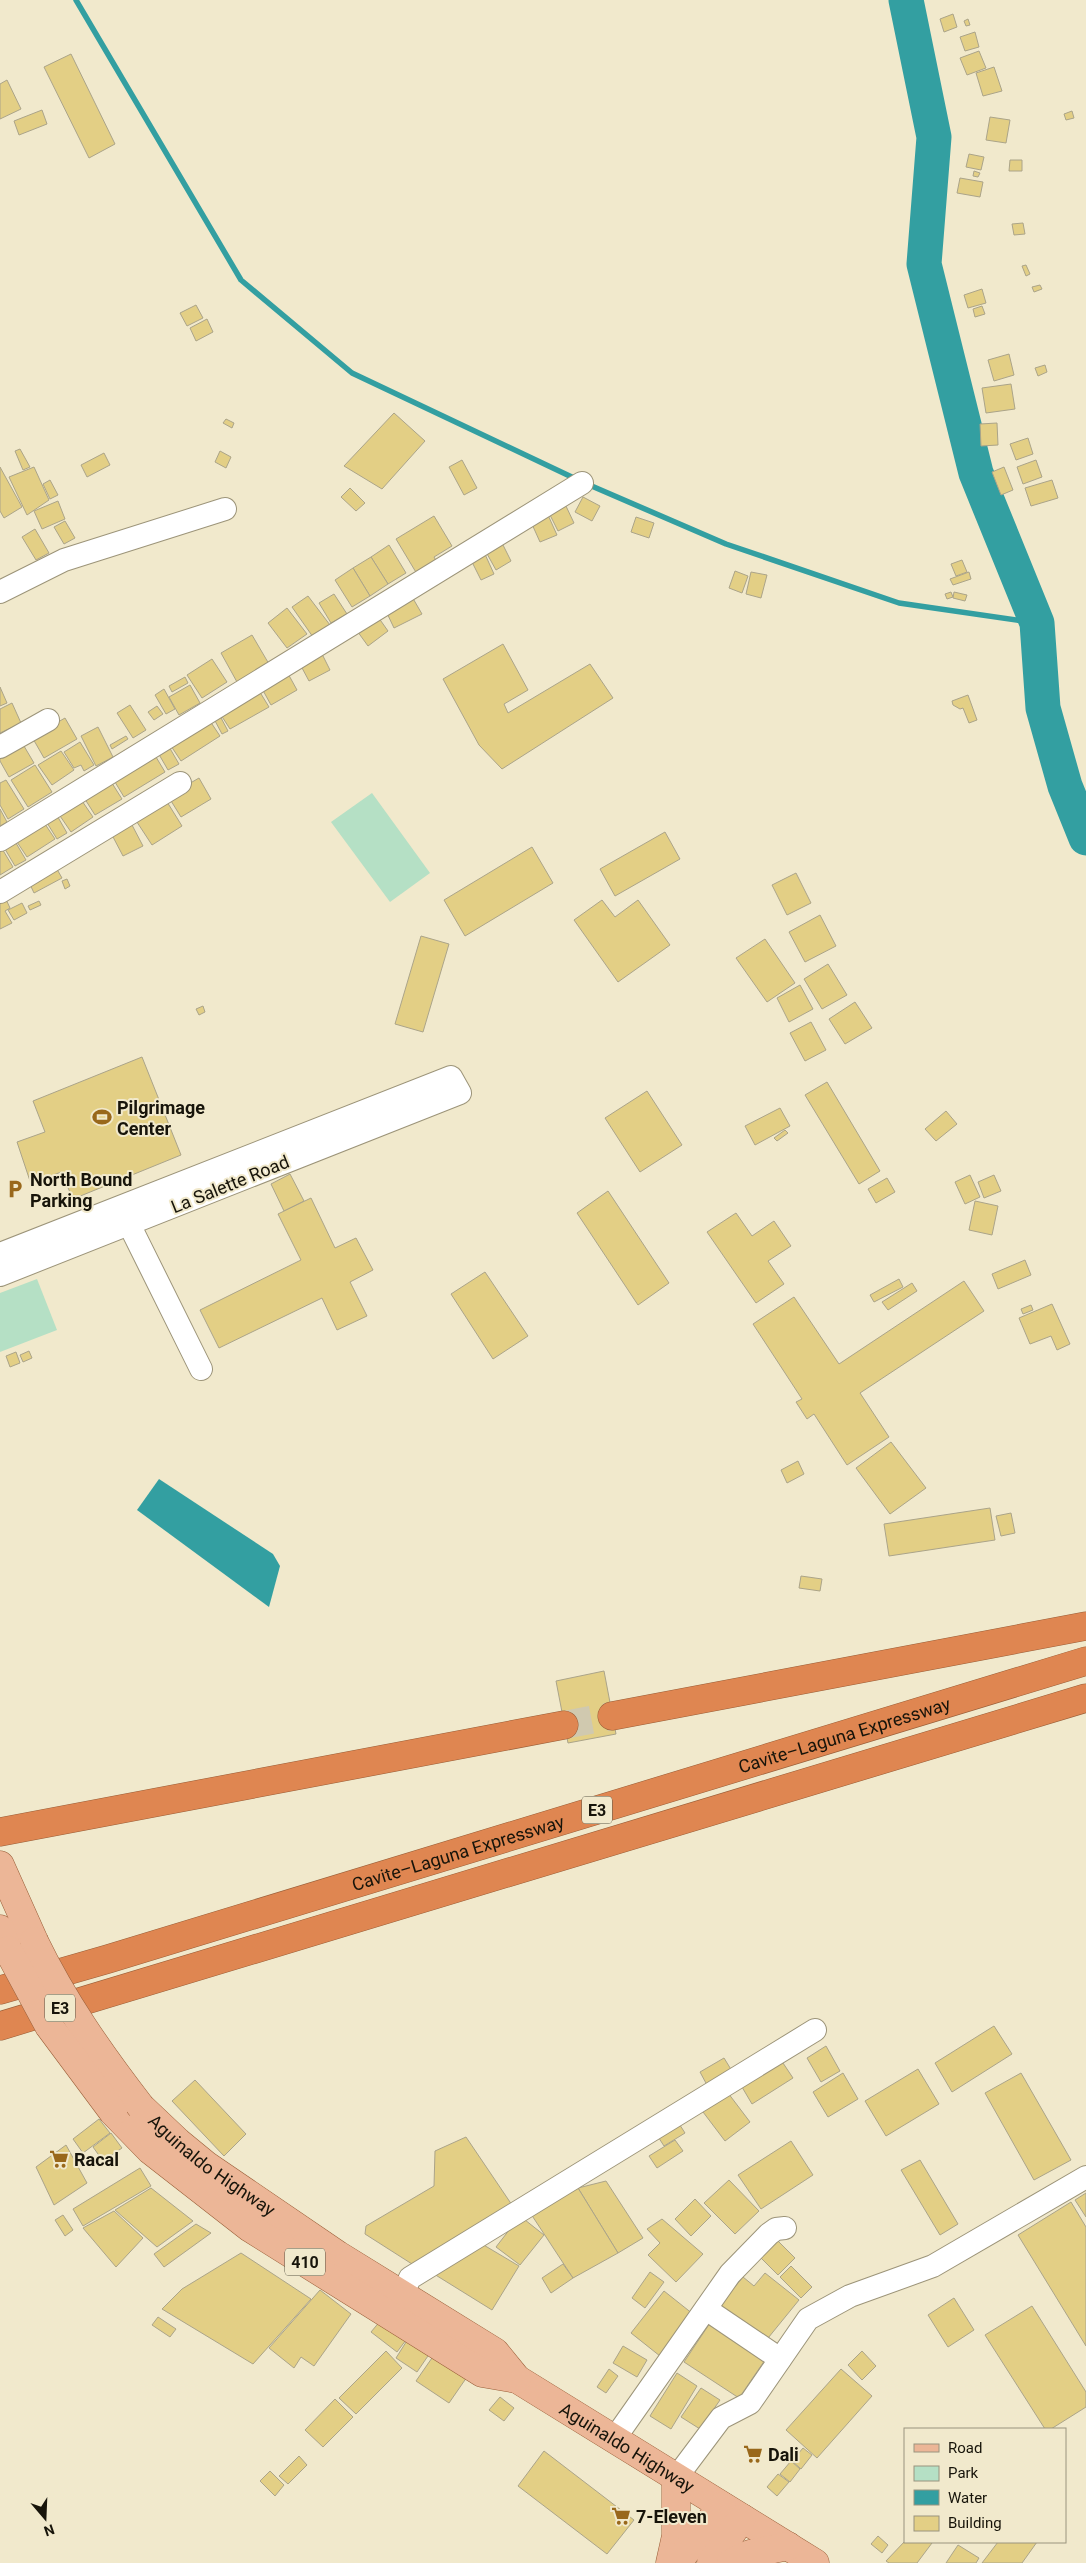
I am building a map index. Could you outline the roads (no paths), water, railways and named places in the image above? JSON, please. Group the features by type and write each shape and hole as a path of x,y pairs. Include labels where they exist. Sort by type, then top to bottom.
{"highway":[{"path":"612,1716 1086,1626"},
{"name":"Cavite–Laguna Expressway","path":"0,1990 117,1957 1086,1661"},
{"name":"Cavite–Laguna Expressway","path":"0,2026 1086,1698"},
{"path":"0,1832 564,1725"}],"main road":[{"name":"Aguinaldo Highway","path":"0,1865 34,1941 57,1986 83,2029 141,2107 178,2142 206,2165 338,2255 403,2293 495,2352 517,2379 815,2563"},
{"name":"Aguinaldo Highway","path":"4,1940 49,2026 112,2112 150,2150 250,2228 482,2373 517,2379"},
{"path":"670,2563 676,2536 676,2478"},
{"path":"677,2563 732,2512"},
{"path":"711,2563 732,2512"},
{"path":"731,2563 750,2554 788,2546"}],"street":[{"path":"0,840 582,483"},
{"path":"0,592 64,560 225,509"},
{"path":"0,747 48,720"},
{"path":"0,892 180,783"},
{"name":"La Salette Road","path":"0,1275 125,1215 455,1085"},
{"path":"125,1215 201,1369"},
{"name":"La Salette Road","path":"0,1254 125,1215"},
{"path":"403,2293 410,2278 815,2030"},
{"path":"676,2478 721,2418 750,2403 808,2319 850,2296 933,2266 1086,2177"},
{"path":"615,2438 730,2274 776,2229 785,2228"},
{"path":"706,2310 780,2359"}],"water":[{"path":"159,1479 273,1554 280,1566 269,1607 137,1510"}],"waterway":[{"path":"76,0 241,280 352,373 576,479"},
{"path":"906,0 934,137 924,264 976,473 1037,623 1043,708 1065,786 1086,838"},
{"path":"587,484 726,544 899,603 1037,623"}],"tunnel":[{"path":"564,1725 612,1716"}],"place":[{"name":"Pilgrimage Center","path":"102,1117"},
{"name":"North Bound Parking","path":"15,1189"},
{"name":"Racal","path":"59,2159"},
{"name":"Dali","path":"753,2454"},
{"name":"7-Eleven","path":"621,2516"}]}
